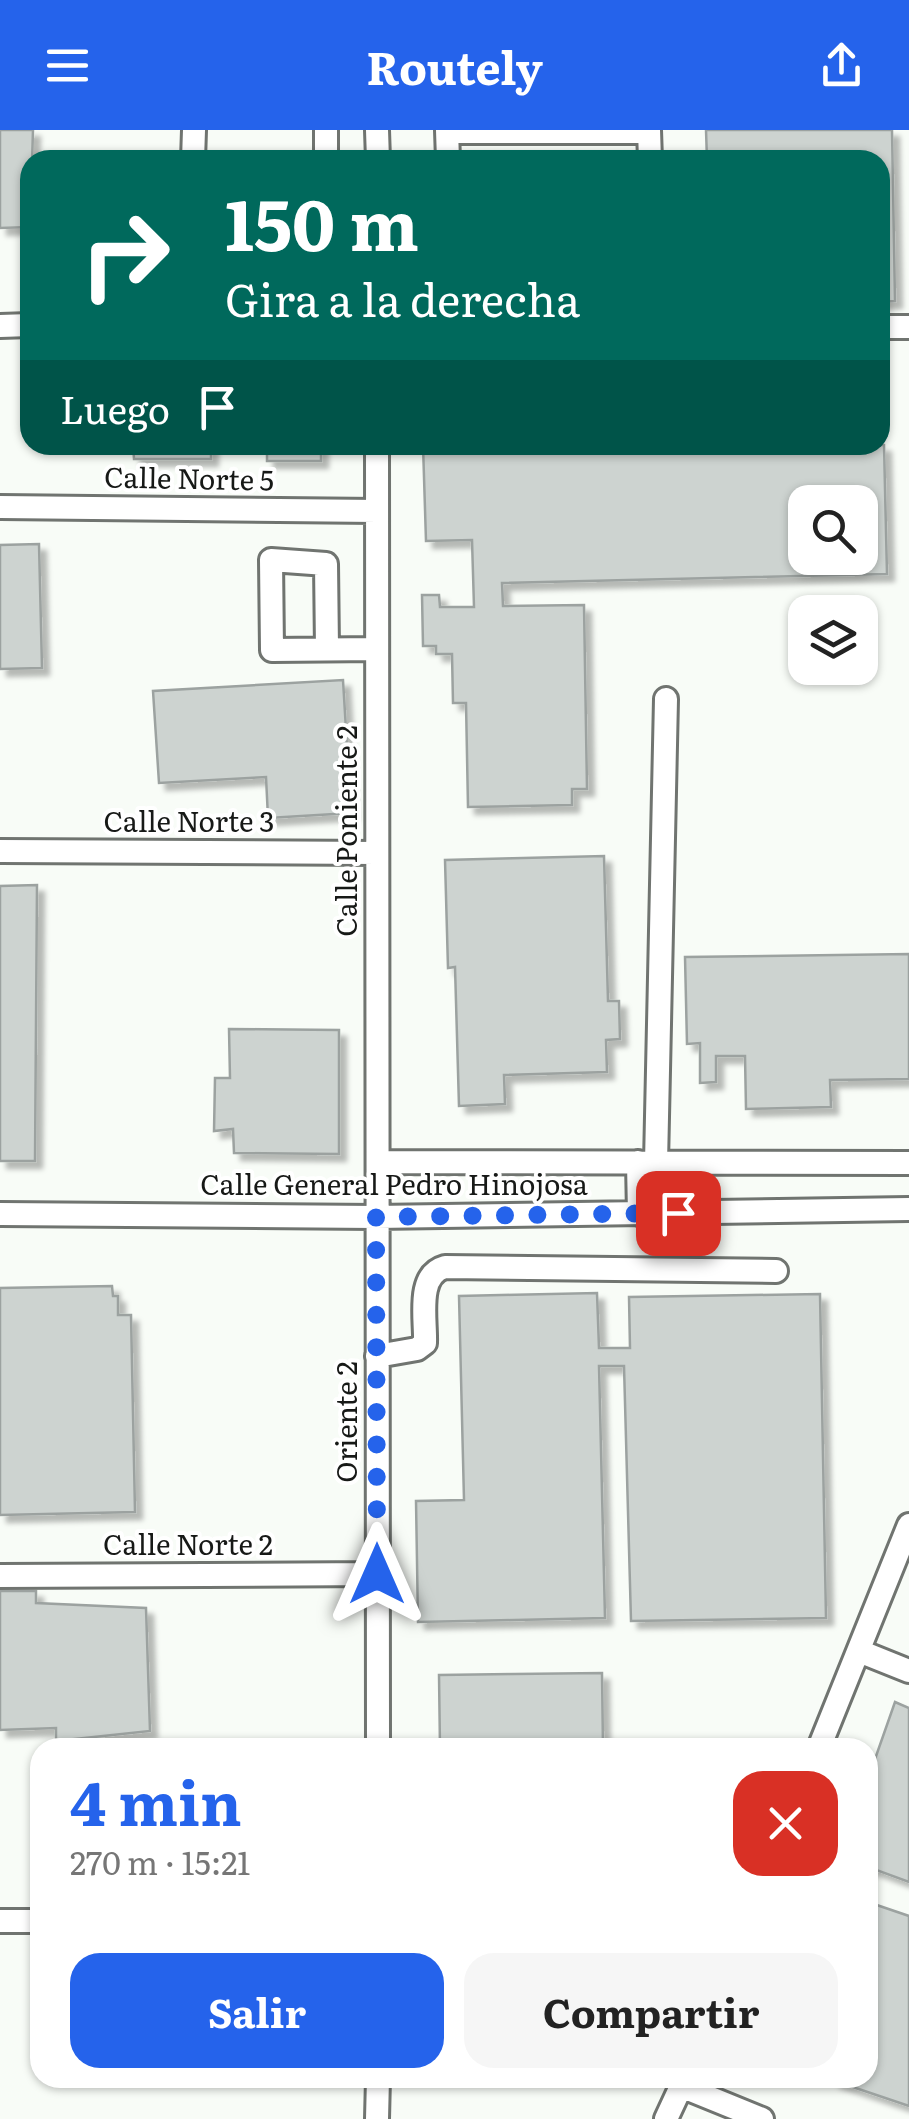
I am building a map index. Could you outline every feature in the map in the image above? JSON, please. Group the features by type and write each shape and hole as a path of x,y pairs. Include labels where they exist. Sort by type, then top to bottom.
{"street":[{"path":"448,131 649,131"},
{"name":"Calle Poniente 2","path":"376,1217 380,1162 377,455"},
{"name":"Calle Norte 5","path":"0,507 377,511"},
{"path":"326,649 326,564 270,560 272,650 326,649 377,648"},
{"path":"640,1214 647,1162 666,699"},
{"name":"Calle Norte 3","path":"0,851 377,853"},
{"path":"380,1162 909,1163"},
{"name":"Calle General Pedro Hinojosa","path":"0,1214 376,1217 909,1208"},
{"name":"Oriente 2","path":"376,1217 378,1738"},
{"path":"377,1356 417,1349 425,1343 426,1279 434,1270 444,1267 776,1271"},
{"path":"824,1738 909,1525"},
{"name":"Calle Norte 2","path":"0,1576 377,1574"},
{"path":"859,1651 909,1671"},
{"path":"0,1921 30,1921"},
{"path":"378,2088 378,2119"},
{"path":"666,2119 680,2088"},
{"path":"696,2088 762,2119"}],"building":[{"path":"0,130 33,130 32,150 20,150 20,227 0,228"},
{"path":"706,130 892,130 895,301 890,301 890,150 707,150"},
{"path":"134,455 211,455 211,459 134,459"},
{"path":"267,455 321,455 321,461 267,461"},
{"path":"423,455 884,455 887,574 878,574 878,485 788,485 788,575 844,575 502,583 503,606 584,605 587,789 572,789 572,805 468,807 466,703 453,703 452,654 436,654 436,646 423,646 422,595 439,595 440,607 474,607 472,540 426,541"},
{"path":"39,544 42,668 0,669 0,545"},
{"path":"343,680 351,813 268,818 266,777 159,783 153,691"},
{"path":"604,856 608,1001 619,1001 620,1039 606,1040 607,1072 504,1075 505,1104 459,1106 455,967 448,968 445,860"},
{"path":"37,885 35,1161 0,1161 0,886"},
{"path":"909,954 909,1079 830,1080 831,1107 746,1109 745,1056 716,1056 716,1082 700,1083 700,1043 687,1044 685,957"},
{"path":"229,1029 339,1030 339,1154 234,1153 233,1129 214,1131 215,1078 230,1078"},
{"path":"112,1286 113,1296 118,1296 118,1315 131,1315 135,1512 0,1515 0,1288"},
{"path":"597,1293 599,1348 630,1348 629,1297 820,1294 826,1618 631,1621 624,1366 599,1366 605,1618 418,1622 416,1501 464,1500 459,1296"},
{"path":"0,1591 36,1591 36,1603 146,1608 150,1731 56,1738 56,1728 0,1730"},
{"path":"602,1673 603,1738 440,1738 439,1675"},
{"path":"895,1702 909,1708 909,1882 878,1871 878,1750"},
{"path":"878,1905 909,1916 909,2106 856,2088 878,2088"}],"route":[{"path":"377,1574 376,1217 678,1213"}]}
